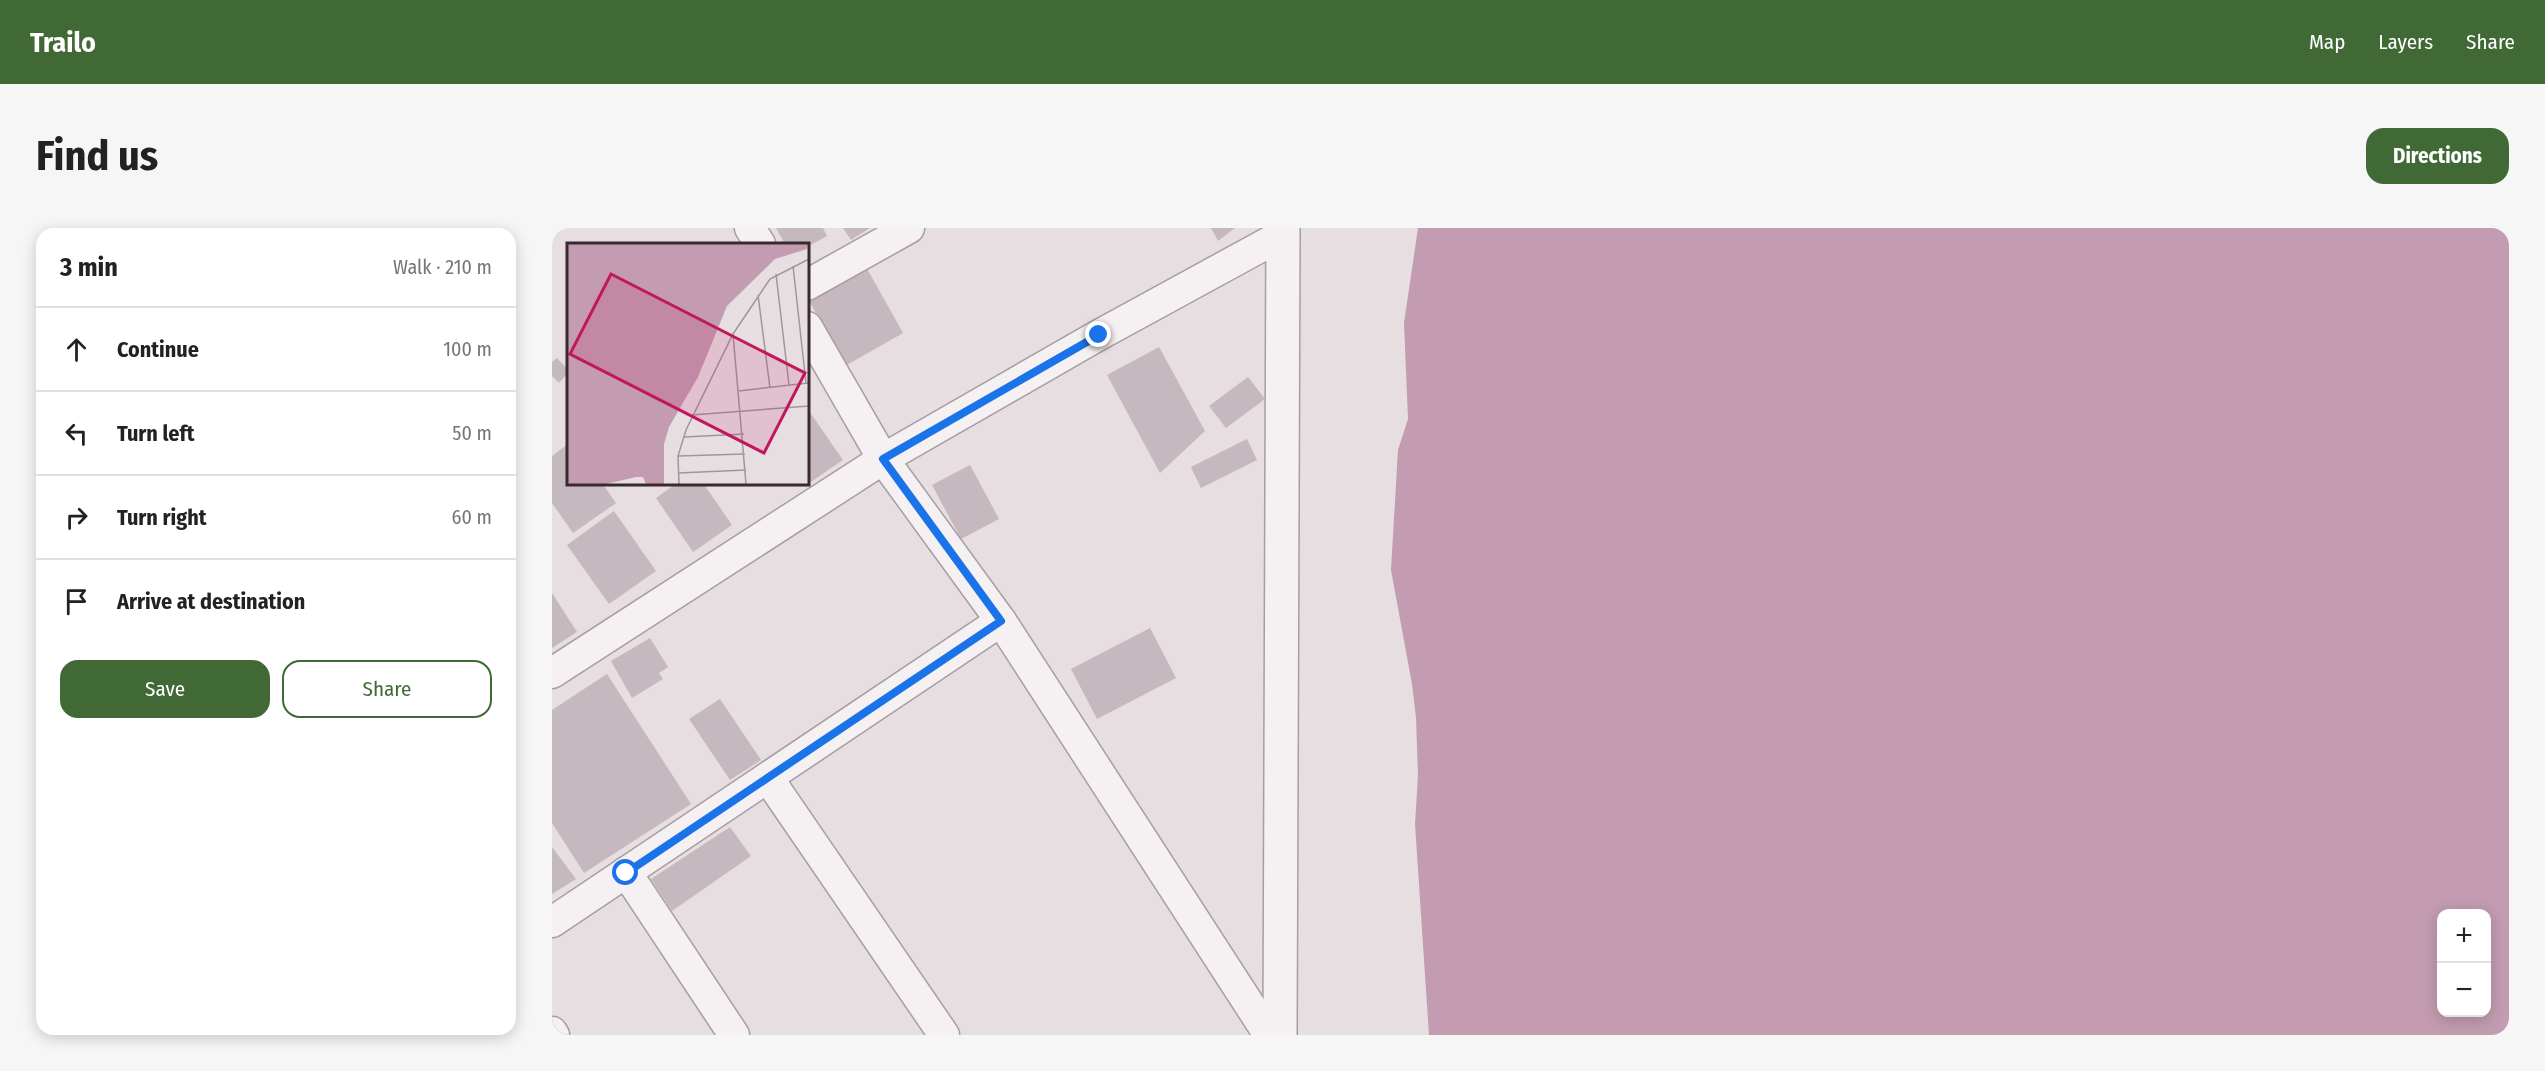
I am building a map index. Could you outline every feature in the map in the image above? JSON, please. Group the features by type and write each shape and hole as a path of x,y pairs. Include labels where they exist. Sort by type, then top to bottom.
{"street":[{"path":"750,228 759,243"},
{"path":"808,284 909,228"},
{"path":"552,672 883,459 1284,231 1280,1035"},
{"path":"808,329 883,459 1001,621 1269,1035"},
{"path":"552,922 1001,621"},
{"path":"768,778 944,1035"},
{"path":"626,873 734,1035"}],"shaded area":[{"path":"1418,228 2509,228 2509,1035 1429,1035 1415,824 1418,775 1416,718 1391,570 1398,450 1408,419 1404,323"}],"building":[{"path":"776,228 823,228 827,236 808,246 808,243 784,243"},
{"path":"843,228 870,228 851,240"},
{"path":"1211,228 1235,228 1218,241"},
{"path":"865,265 903,333 845,366 808,296"},
{"path":"1159,347 1205,431 1160,473 1107,375"},
{"path":"557,358 567,369 567,374 559,383 552,376 552,362"},
{"path":"1248,377 1265,399 1226,428 1209,406"},
{"path":"808,409 843,460 808,484"},
{"path":"1247,439 1257,460 1201,488 1191,467"},
{"path":"567,445 567,484 603,484 616,503 573,533 552,503 552,456"},
{"path":"970,465 999,519 961,539 932,485"},
{"path":"676,484 704,484 732,525 693,552 656,498"},
{"path":"614,511 656,571 609,604 567,545"},
{"path":"552,593 577,632 552,648"},
{"path":"1150,628 1176,678 1097,719 1071,669"},
{"path":"650,638 668,667 659,673 663,679 632,698 611,661"},
{"path":"607,674 691,804 584,873 552,823 552,710"},
{"path":"720,699 761,760 730,780 689,719"},
{"path":"730,827 751,856 672,911 651,879"},
{"path":"552,847 576,879 552,894"}],"route":[{"path":"626,873 1001,621 883,459 1099,335"}]}
